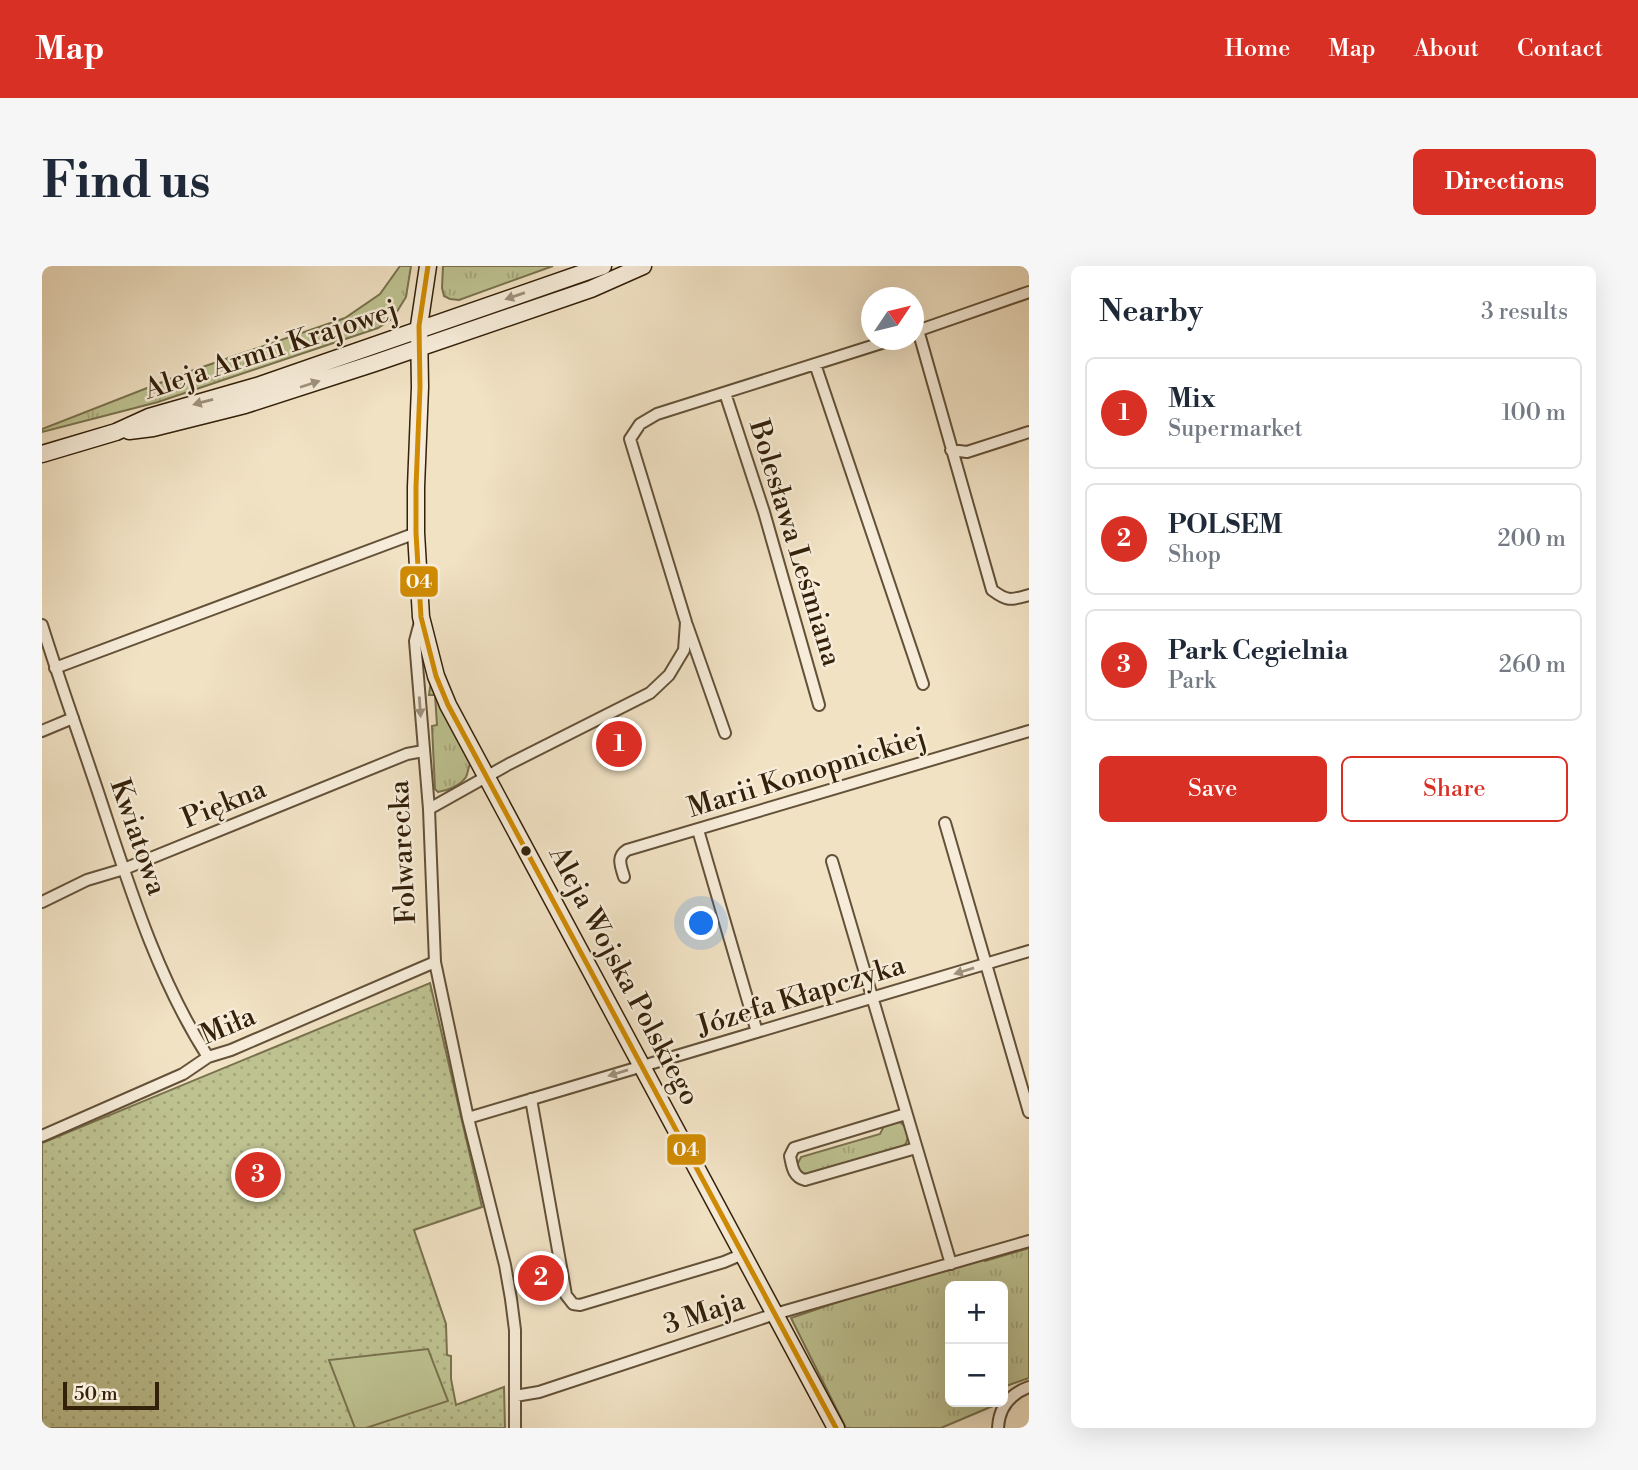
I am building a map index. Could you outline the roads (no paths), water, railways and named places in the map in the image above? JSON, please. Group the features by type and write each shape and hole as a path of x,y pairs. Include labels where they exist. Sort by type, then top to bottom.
{"street":[{"name":"Folwarecka","path":"428,266 419,330 416,533 421,617 415,641 429,809 435,962 468,1118 511,1299 515,1330 515,1428"},
{"name":"Aleja Armii Krajowej","path":"42,454 116,432 149,417 257,386 603,266"},
{"name":"Aleja Armii Krajowej","path":"116,432 153,428 209,415 297,388 591,289 643,266"},
{"path":"924,328 1029,292"},
{"path":"724,733 686,622 630,439 640,425 657,414 861,349"},
{"path":"922,350 992,590 1010,600 1029,595"},
{"path":"815,364 923,684"},
{"name":"Bolesława Leśmiana","path":"725,393 764,512 819,705"},
{"path":"951,450 967,452 1029,432"},
{"path":"55,668 416,533"},
{"name":"Aleja Wojska Polskiego","path":"421,617 436,676 448,705 836,1428"},
{"path":"429,809 650,693 669,675 684,650 686,622"},
{"name":"Kwiatowa","path":"42,625 124,869 162,970 208,1057"},
{"path":"417,664 423,665 436,676"},
{"path":"42,731 73,718"},
{"name":"Marii Konopnickiej","path":"624,877 620,859 621,854 627,850 1029,731"},
{"name":"Piękna","path":"42,902 87,880 124,869 407,754 423,751"},
{"path":"944,823 1029,1112"},
{"path":"698,830 757,1032"},
{"path":"832,861 951,1264"},
{"name":"Józefa Kłapczyka","path":"468,1118 1029,951"},
{"name":"Miła","path":"42,1136 183,1074 208,1057 231,1050 435,962"},
{"path":"531,1099 566,1295 573,1304 724,1262 743,1254"},
{"path":"906,1114 794,1148 790,1156 794,1172 805,1180 916,1148"},
{"name":"3 Maja","path":"515,1396 539,1392 775,1314 1029,1241"},
{"path":"999,1428 998,1423 1008,1399 1014,1393 1029,1387"}],"place":[{"name":"Mix","path":"619,744"},
{"name":"Park Cegielnia","path":"258,1175"},
{"name":"POLSEM","path":"541,1278"}]}
